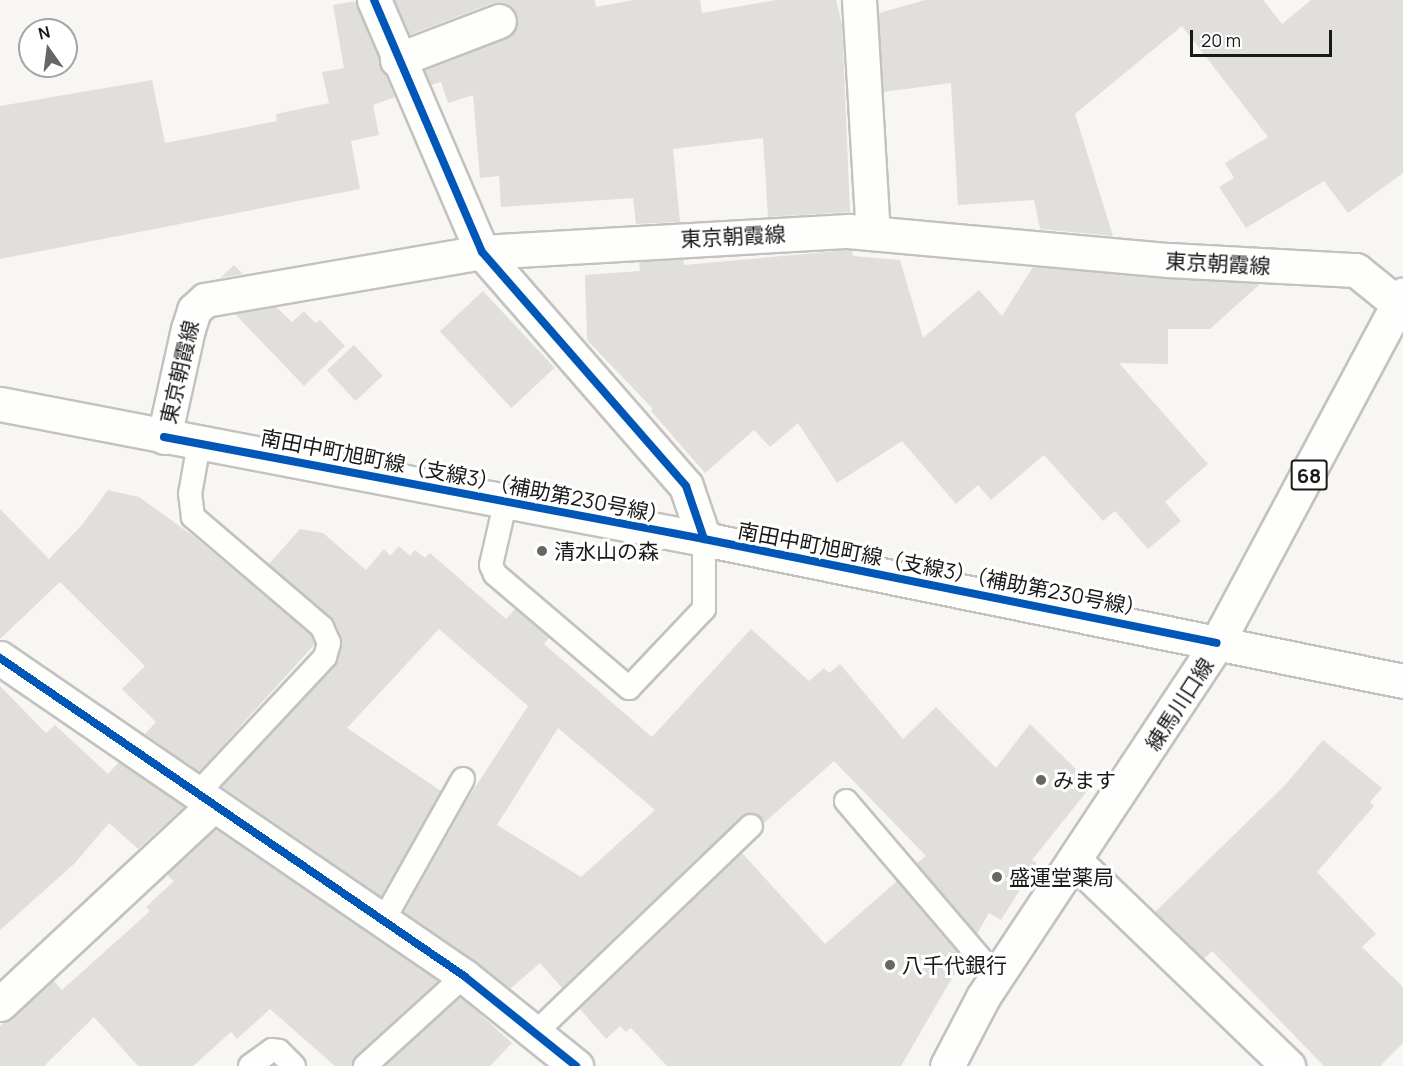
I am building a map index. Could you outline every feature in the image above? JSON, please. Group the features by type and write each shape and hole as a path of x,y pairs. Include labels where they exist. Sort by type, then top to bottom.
{"main road":[{"path":"374,0 397,60 482,252 686,486 704,539"},
{"path":"859,0 873,233"},
{"path":"397,60 499,21"},
{"name":"東京朝霞線","path":"164,437 188,329 194,310 205,300 403,262 482,252 700,237 873,233 1169,260 1356,270 1401,302"},
{"name":"練馬川口線","path":"947,1066 997,978 1217,643 1401,302"},
{"name":"南田中町旭町線（支線3）（補助第230号線）","path":"0,404 505,504 704,539 1403,681"},
{"path":"5,669 464,976 576,1066"},
{"path":"0,1004 204,800"},
{"path":"1075,861 1288,1066"}],"lane":[{"path":"199,444 190,494 192,517 322,627 329,643 325,657 204,800"},
{"path":"505,504 491,565 495,574 629,688 704,609 704,539"},
{"path":"383,921 463,779"},
{"path":"846,801 997,978"},
{"path":"535,1033 751,826"},
{"path":"365,1066 464,976"},
{"path":"250,1066 272,1050 279,1051 294,1066"}],"building":[{"path":"394,0 595,0 596,7 633,0 700,0 702,13 776,0 836,0 842,24 850,212 768,217 763,138 673,149 680,222 636,224 633,198 501,207 499,176 480,178 473,95 448,103 441,82 431,85 424,70 506,38 517,25 516,14 510,6 493,3 409,35"},
{"path":"925,0 1263,0 1282,24 1311,0 1403,0 1403,173 1348,213 1324,181 1246,228 1219,187 1234,178 1225,163 1268,137 1182,26 1075,114 1113,236 1040,229 1034,200 958,205 951,83 883,92 879,13"},
{"path":"356,1 395,97 373,105 379,135 351,141 360,189 0,259 0,106 152,80 165,143 277,121 276,114 329,103 322,72 344,68 333,5"},
{"path":"852,250 853,256 900,260 923,338 979,290 1002,316 1033,267 1260,284 1210,329 1168,329 1168,364 1119,363 1208,464 1165,502 1181,521 1148,549 1115,511 1103,521 1044,455 991,500 978,485 956,504 902,441 837,483 798,423 770,447 754,430 705,473 651,411 653,409 587,340 585,275 640,271 639,262 683,259 684,265"},
{"path":"234,265 243,274 220,278"},
{"path":"483,291 555,368 511,408 440,331"},
{"path":"276,307 292,322 304,311 315,323 320,320 345,346 304,386 235,314"},
{"path":"354,345 383,376 356,401 327,370"},
{"path":"108,490 139,497 196,538 311,635 315,644 199,772 145,734 156,722 122,689 145,666 60,582 0,639 0,509 49,559 82,525"},
{"path":"300,529 323,533 366,570 384,549 390,556 399,546 410,556 415,550 425,558 430,553 506,619 515,609 549,638 544,644 652,737 751,629 809,681 824,668 829,673 840,664 903,739 936,707 996,768 1030,724 1092,785 1032,860 1037,863 1001,920 989,913 977,934 917,863 926,856 834,761 764,823 755,813 742,816 562,988 540,963 510,989 404,912 467,800 528,706 439,629 347,728 441,791 381,897 222,787 338,661 342,638 334,621 269,564","holes":["558,728 655,810 581,877 497,825"]},
{"path":"0,686 46,733 55,725 108,774 119,762 184,807 138,849 109,823 75,863 0,930"},
{"path":"1323,740 1382,788 1370,802 1374,806 1317,872 1376,934 1362,947 1403,987 1403,1043 1380,1066 1324,1066 1212,951 1204,959 1155,912 1286,784"},
{"path":"215,828 438,981 356,1056 352,1066 335,1066 270,1009 237,1039 231,1032 193,1066 138,1066 94,1017 44,1066 0,1066 0,1026 53,980 62,990 150,911 146,907 174,881 166,874"},
{"path":"742,853 825,944 897,881 963,959 901,1066 667,1066 631,1028 626,1032 620,1026 606,1039 580,1009"},
{"path":"461,997 512,1043 490,1066 385,1066"}],"cycle path":[{"path":"374,0 482,252 686,486 704,539"},
{"path":"164,437 704,539 1217,643"},
{"path":"0,658 464,976 576,1066"}],"place":[{"name":"清水山の森","path":"542,551"},
{"name":"みます","path":"1041,780"},
{"name":"盛運堂薬局","path":"997,877"},
{"name":"八千代銀行","path":"890,965"}]}
